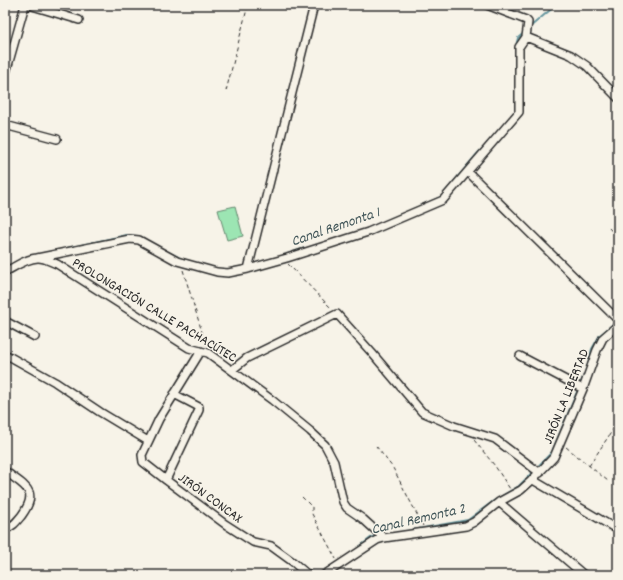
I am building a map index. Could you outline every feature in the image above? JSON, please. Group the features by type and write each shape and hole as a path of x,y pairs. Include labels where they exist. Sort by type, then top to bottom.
{"street":[{"path":"5,76 25,5"},
{"path":"29,5 79,20"},
{"path":"248,269 314,5"},
{"path":"5,272 37,258 130,239 139,240 180,262 217,272 228,273 283,260 368,232 443,200 519,112 519,47 526,37 528,22 486,5"},
{"path":"526,37 571,55 587,66 618,98"},
{"path":"5,125 57,139"},
{"path":"468,172 618,320"},
{"name":"PROLONGACIÓN CALLE PACHACÚTEC","path":"37,258 57,264 189,348 205,352 232,370 288,413 325,445 334,462 343,502 347,508 363,519 384,538"},
{"path":"232,370 247,358 337,314 422,412 454,426 495,440 540,473"},
{"path":"5,321 35,337"},
{"name":"JIRÓN LA LIBERTAD","path":"324,575 377,540 466,526 482,517 499,502 521,490 540,473 554,457 583,389 597,350 603,338 618,325"},
{"path":"166,480 143,462 142,455 148,440 174,394 205,352"},
{"path":"5,354 55,382 100,412 148,440"},
{"path":"520,356 583,389"},
{"name":"JIRÓN CONCAX","path":"174,394 199,408 166,480 225,524 253,542 271,546 308,575"},
{"path":"5,471 28,489 30,497 26,508 16,522 10,528 5,529"},
{"path":"532,480 618,530"},
{"path":"499,502 584,575"}],"path":[{"path":"226,91 248,5"},
{"path":"608,228 618,238"},
{"path":"283,260 337,314"},
{"path":"180,262 205,352"},
{"path":"589,466 618,422"},
{"path":"474,440 495,466 514,494"},
{"path":"561,443 608,481"},
{"path":"376,446 393,468 426,532"},
{"path":"302,497 312,507 312,514 339,565"}],"green space":[{"path":"235,206 243,236 227,240 218,210"}],"waterway":[{"name":"Canal Remonta 1","path":"530,27 556,5"},
{"name":"Canal Remonta 1","path":"516,46 518,38 525,32"},
{"name":"Canal Remonta 1","path":"516,50 516,72"},
{"name":"Canal Remonta 1","path":"365,230 441,197 489,142"},
{"name":"Canal Remonta 1","path":"67,248 127,235 135,236"},
{"name":"Canal Remonta 1","path":"279,257 305,248"},
{"name":"Canal Remonta 1","path":"168,252 180,258"},
{"name":"Canal Remonta 2","path":"390,534 468,520 495,500 519,486 552,452 587,368 592,349 600,335 617,321"},
{"name":"Canal Remonta 2","path":"358,548 372,537 377,536"},
{"name":"Canal Remonta 2","path":"318,575 323,572"}]}
